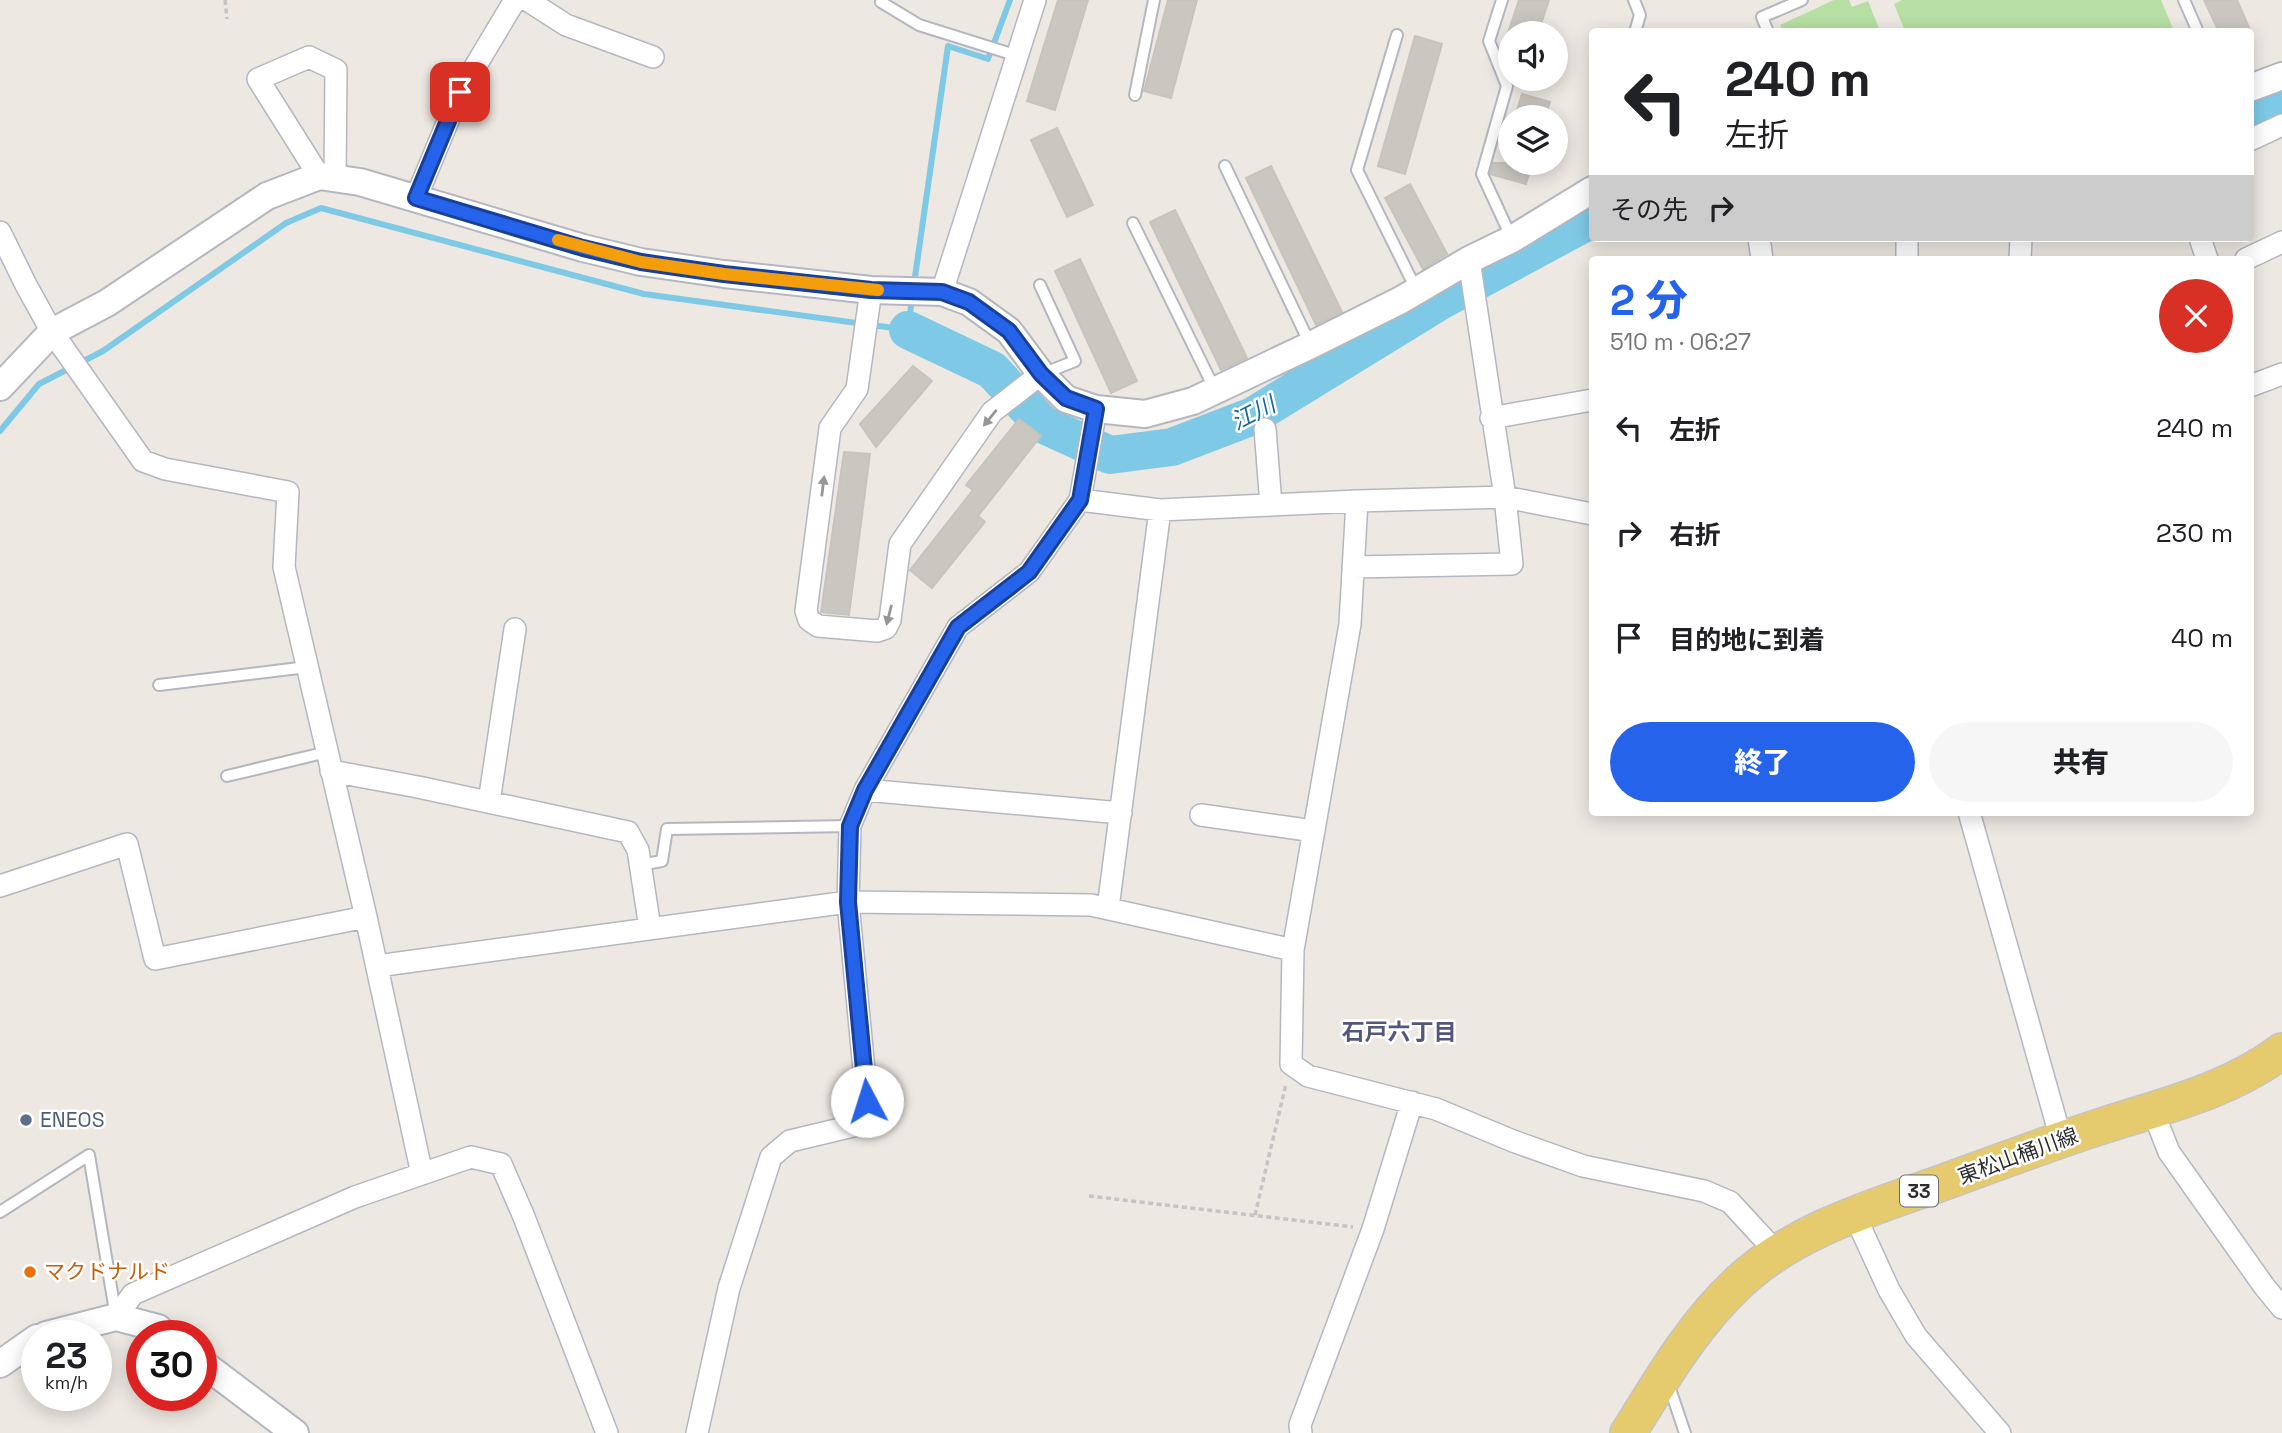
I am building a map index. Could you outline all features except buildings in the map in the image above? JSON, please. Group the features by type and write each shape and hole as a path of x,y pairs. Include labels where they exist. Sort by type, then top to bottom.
{"main road":[{"name":"東松山桶川線","path":"1628,1433 1686,1342 1738,1283 1777,1253 1819,1230 2061,1139 2209,1092 2265,1063 2282,1051"}],"street":[{"path":"416,198 460,92 515,0"},
{"path":"527,0 566,25 653,57"},
{"path":"942,292 1035,0"},
{"path":"309,57 336,69 327,177 258,79 309,57"},
{"path":"2254,86 2282,76"},
{"path":"2254,139 2282,125"},
{"path":"0,387 52,332 107,303 267,196 327,177 360,182 583,248 641,262 871,290 942,292 969,302 1009,331 1041,374 1066,398 1096,409 1145,414 1193,401 1311,345 1512,239 1589,192"},
{"path":"0,232 52,332 143,461 165,469 288,492 284,567 366,917 422,1174"},
{"path":"2252,256 2282,242"},
{"path":"1353,567 1512,564 1505,497 1469,260"},
{"path":"871,290 857,389 830,428 806,611 809,620 818,626 877,631 886,628 890,620 900,544 992,412 1041,374"},
{"path":"2254,384 2282,374"},
{"path":"1491,418 1589,401"},
{"path":"697,1433 729,1288 771,1157 790,1141 853,1126 867,1101 848,902 850,826 865,790 958,627 1029,572 1080,500 1096,409"},
{"path":"1265,429 1271,505"},
{"path":"1080,500 1160,510 1505,497 1589,513"},
{"path":"1357,501 1350,624 1293,950 1291,1063 1308,1076 1436,1109 1583,1166 1704,1191 1730,1202 1777,1253"},
{"path":"1108,908 1160,510"},
{"path":"489,802 515,629"},
{"path":"329,762 489,802 628,832 638,850 650,928"},
{"path":"865,790 1121,813"},
{"path":"1201,815 1314,831"},
{"path":"1970,816 2061,1139"},
{"path":"0,886 127,844 155,960 366,917"},
{"path":"377,966 848,902 1091,905 1293,950"},
{"path":"1301,1433 1300,1425 1373,1229 1412,1102"},
{"path":"2152,1110 2169,1152 2282,1308"},
{"path":"116,1317 133,1294 355,1197 471,1157 501,1164 607,1433"},
{"path":"1855,1216 1889,1290 1916,1336 2000,1433"},
{"path":"104,1320 116,1317 127,1320"},
{"path":"0,1364 21,1349"},
{"path":"217,1374 295,1433"}],"lane":[{"path":"882,0 881,2 919,25 1018,56"},
{"path":"1135,95 1154,0"},
{"path":"1502,0 1489,41 1507,86 1482,174 1512,239"},
{"path":"1634,0 1640,15 1636,28"},
{"path":"1766,28 1762,17 1802,0"},
{"path":"2184,0 2196,28"},
{"path":"1397,35 1357,170 1417,291"},
{"path":"1225,166 1311,345"},
{"path":"1133,223 1215,391"},
{"path":"1040,285 1075,361 1041,374"},
{"path":"159,685 307,667"},
{"path":"227,776 329,762"},
{"path":"640,865 662,861 667,829 850,826"},
{"path":"0,1212 89,1155 116,1317"},
{"path":"1665,1375 1685,1433"}],"path":[{"path":"225,0 228,19"},
{"path":"1255,1215 1291,1063"},
{"path":"1089,1196 1373,1229"}],"green space":[{"path":"1834,0 1849,0 1852,7 1868,1 1879,28 1782,28 1780,25"},
{"path":"1902,0 2161,0 2173,28 1904,28 1894,4"}],"waterway":[{"path":"914,284 948,46 988,59 1010,0"},
{"name":"江川","path":"2254,116 2282,104"},
{"path":"0,431 39,384 103,351 286,223 321,208 644,294 908,330 912,298"},
{"name":"江川","path":"908,330 992,370 1042,424 1110,455 1172,447 1253,416 1440,301 1589,221"}],"slow traffic":[{"path":"558,240 641,262 724,274 878,290"}],"place":[{"name":"ENEOS","path":"26,1120"},
{"name":"マクドナルド","path":"30,1272"}],"district":[{"name":"石戸六丁目","path":"1399,1032"}],"route":[{"path":"460,92 416,198 583,248 641,262 871,290 942,292 969,302 1009,331 1041,374 1066,398 1096,409 1080,500 1029,572 958,627 865,790 850,826 848,902 867,1101"}]}
